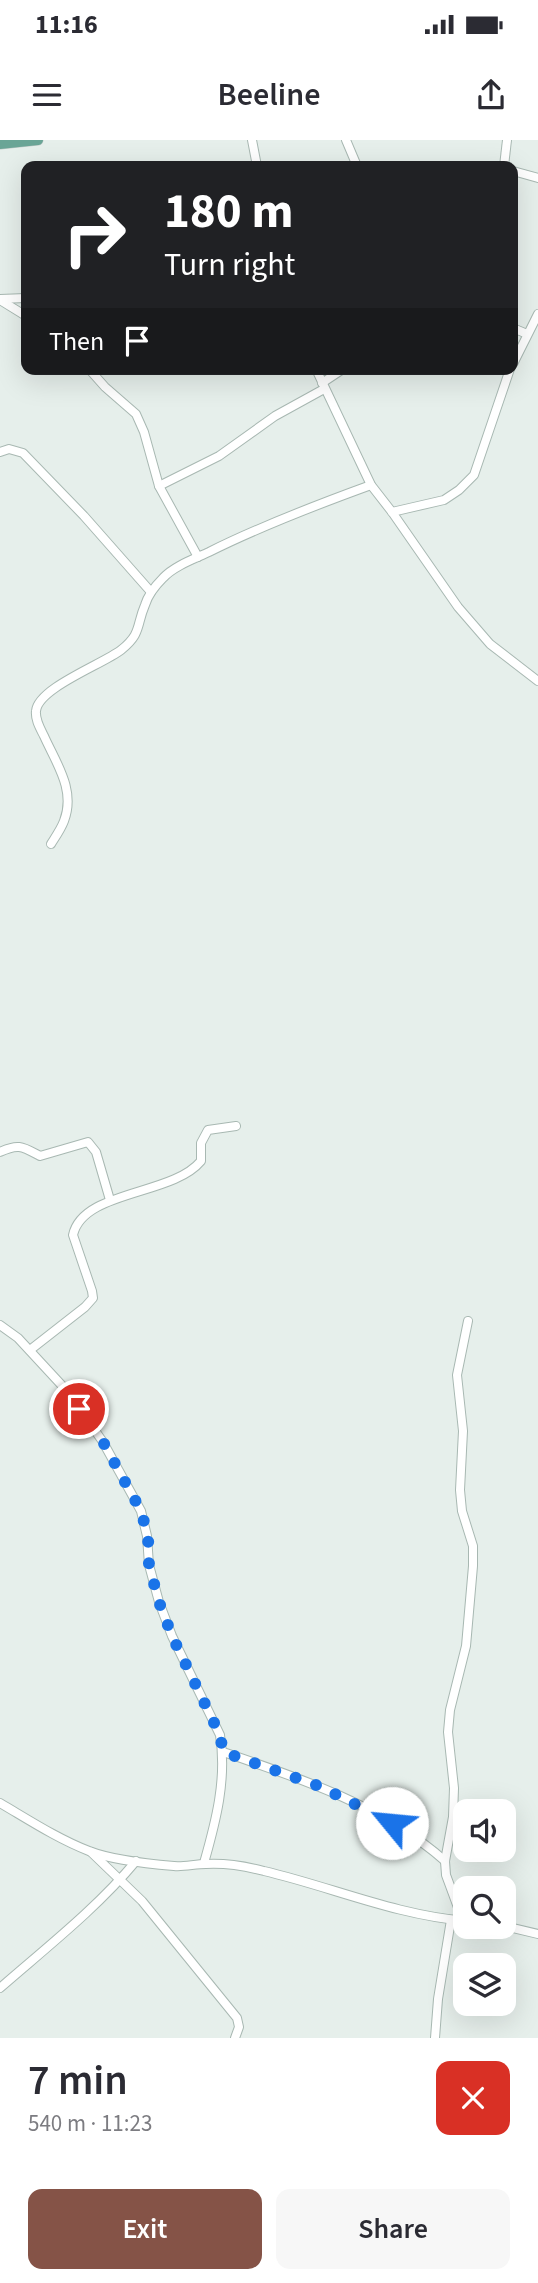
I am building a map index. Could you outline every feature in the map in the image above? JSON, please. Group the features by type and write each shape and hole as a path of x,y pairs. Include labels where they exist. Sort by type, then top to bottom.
{"main road":[{"path":"0,144 38,140"}],"street":[{"path":"252,140 256,161"},
{"path":"346,140 355,161"},
{"path":"505,161 507,140"},
{"path":"518,172 538,178"},
{"path":"0,300 21,298"},
{"path":"0,300 21,313"},
{"path":"518,353 538,314"},
{"path":"518,330 527,334"},
{"path":"94,375 136,414 145,432 159,486 198,557"},
{"path":"318,375 371,485 393,512 458,607 491,644 538,681"},
{"path":"159,486 219,456 336,375"},
{"path":"393,512 444,500 474,475 508,375"},
{"path":"0,452 9,449 23,453 54,483 151,592"},
{"path":"51,844 64,821 69,799 63,776 37,720 36,709 41,700 57,687 118,652 133,640 144,606 164,576 198,557 280,520 371,485"},
{"path":"30,1350 93,1298 93,1291 73,1235 81,1217 110,1200 150,1189 189,1172 201,1161 201,1143 208,1130 236,1126"},
{"path":"0,1152 17,1146 40,1156 88,1142 96,1152 110,1200"},
{"path":"453,1893 446,1875 445,1861 453,1817 454,1788 447,1732 466,1646 473,1566 473,1546 461,1501 463,1431 457,1375 468,1321"},
{"path":"0,1325 18,1338 68,1392 103,1442 141,1511 148,1536 149,1565 159,1602 172,1636 217,1727 223,1752 220,1797 204,1864"},
{"path":"223,1752 319,1786 425,1844 445,1861"},
{"path":"0,1803 91,1852 178,1866 234,1865 261,1870 402,1911 452,1920 438,1999 435,2038"},
{"path":"91,1852 142,1900 237,2018 239,2027 235,2038"},
{"path":"0,1988 120,1881 136,1861"},
{"path":"516,1929 538,1934"}],"route":[{"path":"79,1409 103,1442 141,1511 148,1536 149,1565 159,1602 172,1636 213,1718 223,1752 319,1786 392,1823"}]}
